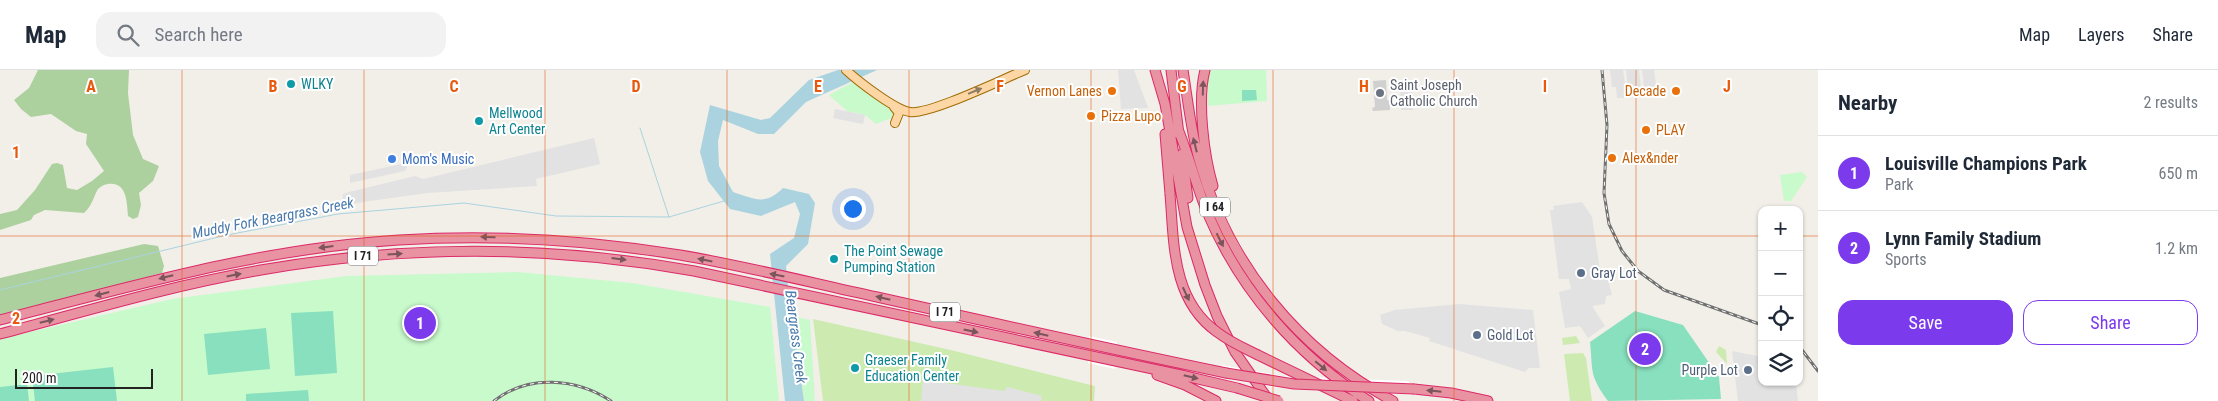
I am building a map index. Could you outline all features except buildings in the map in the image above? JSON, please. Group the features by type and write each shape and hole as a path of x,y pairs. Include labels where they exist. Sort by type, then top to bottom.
{"highway":[{"path":"1155,70 1161,91 1187,227 1196,253"},
{"name":"I 64","path":"1171,70 1196,253 1208,292 1224,331 1244,367 1270,401"},
{"name":"I 64","path":"1184,70 1194,139 1213,202 1247,268 1267,297 1292,324 1337,366 1393,401"},
{"path":"1205,70 1203,84 1204,133 1216,195 1232,234 1248,262 1292,324"},
{"path":"1161,91 1177,265 1188,298 1200,316 1216,331 1353,401"},
{"path":"1178,129 1208,213 1222,244 1243,279 1264,308 1291,339 1335,378 1368,401"},
{"name":"I 71","path":"0,320 183,273 266,255 360,243 434,238 536,239 568,241 679,255 1116,350 1294,384 1451,392 1488,401"},
{"name":"I 71","path":"0,334 187,286 277,267 374,255 453,251 570,254 667,266 754,284 1126,363 1236,388 1280,401"},
{"path":"1126,363 1180,383 1216,401"}],"main road":[{"path":"846,70 885,99 910,112 930,109 1025,70"},
{"path":"885,99 899,113 895,124"}],"shaded area":[{"path":"1118,70 1134,70 1148,108 1121,109"},
{"path":"1610,70 1623,70 1626,90 1628,89 1626,70 1639,70 1641,88 1644,88 1642,70 1654,70 1657,91 1653,91 1653,96 1617,98 1616,87 1612,87"},
{"name":"Saint Joseph Catholic Church","path":"1386,80 1387,100 1390,101 1390,110 1373,111 1372,108 1375,107 1373,81"},
{"path":"1404,85 1408,85 1408,90 1412,90 1413,110 1401,110 1400,89 1404,88"},
{"path":"835,109 865,115 863,124 833,118"},
{"path":"594,138 600,164 536,179 537,186 427,193 342,205 343,194 349,192 415,176 423,179"},
{"path":"406,163 405,171 350,183 350,175"},
{"name":"Gray Lot","path":"1582,202 1592,217 1600,270 1607,276 1612,295 1606,296 1605,304 1592,306 1605,326 1588,338 1580,326 1565,328 1559,292 1571,289 1569,279 1559,279 1550,210 1554,210 1553,206"},
{"name":"Gold Lot","path":"1459,304 1533,310 1540,368 1529,368 1525,372 1429,341 1430,338 1398,331 1382,324 1380,315 1395,310"},
{"name":"Purple Lot","path":"1732,351 1758,356 1758,386 1796,386 1798,401 1738,401"},
{"path":"923,380 1004,391 1007,387 1042,396 1041,401 921,401"}],"green space":[{"path":"38,70 129,70 128,93 133,135 143,159 159,166 153,181 139,193 141,205 138,217 133,219 128,216 125,194 122,189 114,184 108,184 98,189 91,205 84,213 45,210 34,215 31,220 0,230 0,214 17,210 35,190 52,164 63,165 67,188 77,190 104,171 86,144 87,134 76,131 51,114 31,117 14,100 29,88"},
{"path":"1208,70 1266,70 1267,101 1207,106"},
{"path":"855,81 895,110 897,116 876,124 865,115 847,111 829,95"},
{"path":"1242,90 1256,90 1257,100 1242,101"},
{"path":"1802,172 1807,177 1791,201 1784,201 1780,175"},
{"path":"144,244 158,246 164,266 162,273 0,316 0,278"},
{"path":"518,272 632,283 770,307 779,401 0,401 0,339 172,299 346,276"},
{"path":"333,311 337,373 295,376 291,313"},
{"path":"1635,311 1683,325 1719,377 1721,399 1608,401 1593,373 1590,342"},
{"path":"792,316 810,320 815,401 804,401"},
{"path":"813,319 955,351 1095,386 1094,401 823,401"},
{"path":"266,328 270,369 208,375 204,334"},
{"path":"1576,336 1580,343 1563,345 1562,338"},
{"path":"1719,346 1726,350 1727,364 1716,352"},
{"path":"1583,353 1586,358 1592,401 1570,401 1564,354"},
{"path":"113,367 117,401 35,401 32,376"},
{"path":"27,384 29,401 0,401 0,387"},
{"path":"308,390 309,401 246,401 246,394"}],"water":[{"name":"Beargrass Creek","path":"838,70 877,70 806,102 774,134 758,134 723,120 718,141 719,166 733,192 754,199 765,199 777,194 783,188 809,194 815,203 808,244 786,266 804,401 785,401 770,254 794,238 800,214 795,202 761,216 730,209 708,181 700,152 710,105 761,120 770,118 809,80"}],"pier":[{"path":"1089,336 1117,342 1115,369 1088,363"},
{"path":"1221,365 1283,376 1408,381 1418,395 1273,387 1231,380"}],"waterway":[{"path":"640,128 669,217"},
{"name":"Muddy Fork Beargrass Creek","path":"0,290 227,235 338,214 464,203 556,216 669,217 724,201"}],"railway":[{"path":"1602,70 1607,125 1604,193 1609,224 1622,251 1638,271 1664,290 1758,324"},
{"path":"1803,351 1818,371"},
{"path":"494,401 507,392 522,386 552,382 583,388 611,401"}],"place":[{"name":"WLKY","path":"291,84"},
{"name":"Vernon Lanes","path":"1112,91"},
{"name":"Decade","path":"1676,91"},
{"name":"Saint Joseph Catholic Church","path":"1380,93"},
{"name":"Pizza Lupo","path":"1091,116"},
{"name":"Mellwood Art Center","path":"479,121"},
{"name":"PLAY","path":"1646,130"},
{"name":"Alex&nder","path":"1612,158"},
{"name":"Mom's Music","path":"392,159"},
{"name":"The Point Sewage Pumping Station","path":"834,259"},
{"name":"Gray Lot","path":"1581,273"},
{"name":"Louisville Champions Park","path":"420,323"},
{"name":"Gold Lot","path":"1477,335"},
{"name":"Lynn Family Stadium","path":"1645,349"},
{"name":"Graeser Family Education Center","path":"855,368"},
{"name":"Purple Lot","path":"1748,370"}]}
